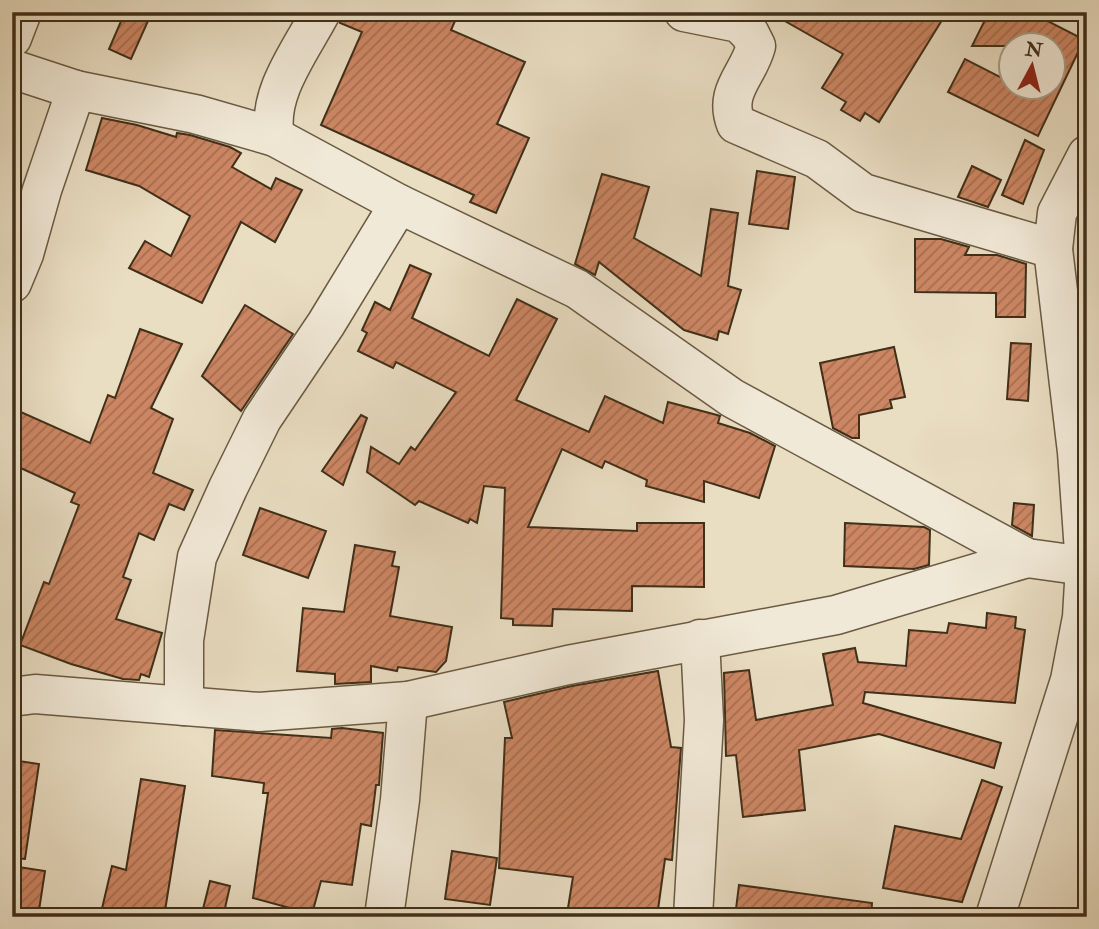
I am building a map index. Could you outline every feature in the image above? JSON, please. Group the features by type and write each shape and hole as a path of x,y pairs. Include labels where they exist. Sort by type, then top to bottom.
{"street":[{"path":"12,38 23,12"},
{"path":"275,137 272,123 276,97 321,12"},
{"path":"684,12 739,23 750,34 756,46 732,96 732,113 736,124 817,159 863,193 1053,249"},
{"path":"12,69 76,90 195,114 275,137 400,204 577,289 732,398 1027,558 1085,566"},
{"path":"12,283 24,254 41,190 76,90"},
{"path":"996,916 1078,685 1085,566 1082,450 1053,249 1056,213 1087,155"},
{"path":"184,706 184,640 197,557 262,419 326,324 400,204"},
{"path":"12,697 35,694 259,712 408,701 568,665 836,615 1027,558"},
{"path":"693,917 704,720 700,639"},
{"path":"384,917 400,800 408,701"}],"building":[{"path":"125,12 152,12 131,59 109,49"},
{"path":"343,12 459,12 451,30 525,62 497,124 529,138 496,213 470,202 474,195 321,125 362,32 340,23"},
{"path":"769,12 947,12 879,122 865,113 860,121 841,110 846,102 822,88 843,54"},
{"path":"989,12 1030,12 1087,41 1087,46 1081,46 1068,73 1068,32 998,32 998,46 972,46"},
{"path":"965,59 998,76 998,102 1054,102 1038,136 948,92"},
{"path":"102,118 176,137 177,133 190,135 230,147 241,153 232,167 271,189 276,178 302,190 275,242 241,222 202,303 129,268 145,241 171,256 190,216 139,186 86,170"},
{"path":"1025,140 1044,150 1023,204 1002,195"},
{"path":"972,166 1001,180 988,207 958,197"},
{"path":"757,171 795,177 788,229 749,224"},
{"path":"602,174 649,187 634,238 701,276 711,209 738,213 728,286 741,290 728,334 719,331 717,340 684,330 599,262 595,275 575,264"},
{"path":"915,239 941,239 969,247 965,255 997,255 1026,264 1025,317 996,317 996,293 915,292"},
{"path":"410,265 431,274 412,318 489,356 517,299 557,319 516,400 589,432 605,396 663,423 668,402 720,416 718,423 750,433 775,446 759,498 704,481 704,502 646,486 647,480 605,461 602,468 562,449 528,527 637,531 637,523 704,523 704,587 632,586 632,611 553,609 552,626 513,625 513,619 501,618 505,488 484,486 477,523 470,519 468,523 419,501 415,505 367,472 371,447 399,464 411,447 415,450 456,392 396,362 393,368 358,351 367,333 362,330 375,302 390,310"},
{"path":"245,305 293,334 241,411 202,376"},
{"path":"140,329 182,344 151,408 173,419 153,473 193,490 184,510 169,504 154,540 139,533 123,577 131,580 116,619 162,633 149,677 141,674 139,680 123,679 71,664 20,645 44,582 49,584 79,505 71,502 75,493 12,464 12,408 90,443 108,395 115,398"},
{"path":"1011,343 1031,344 1028,401 1007,399"},
{"path":"894,347 905,397 890,400 892,408 859,415 859,438 852,438 833,428 820,363"},
{"path":"361,415 367,418 343,485 322,471"},
{"path":"1014,503 1034,505 1032,536 1012,525"},
{"path":"260,508 326,531 308,578 243,555"},
{"path":"845,523 924,527 930,530 929,565 914,569 844,566"},
{"path":"355,545 395,552 392,566 399,567 390,616 452,627 446,661 436,672 398,667 397,671 371,666 371,682 335,684 335,674 297,671 303,608 344,612"},
{"path":"987,613 1016,617 1015,628 1025,630 1015,703 865,692 863,703 1001,743 994,768 879,734 799,750 805,810 743,817 736,755 726,756 724,673 749,670 756,720 833,705 823,654 855,648 858,662 906,666 909,630 947,633 949,623 986,628"},
{"path":"658,671 671,747 681,748 672,860 665,859 657,917 627,917 568,908 573,877 499,868 505,738 512,738 504,702 572,686"},
{"path":"332,729 383,733 379,785 376,785 371,826 361,824 352,885 321,881 312,914 253,898 268,793 263,793 264,783 212,776 215,730 331,738"},
{"path":"12,760 39,764 25,859 12,858"},
{"path":"141,779 185,786 164,917 100,917 112,866 126,870"},
{"path":"982,780 1002,787 962,902 883,888 895,826 961,839"},
{"path":"452,851 497,858 490,905 445,899"},
{"path":"12,866 45,871 38,917 12,917"},
{"path":"210,881 230,886 223,917 201,917"},
{"path":"739,885 872,903 871,917 735,917"}]}
